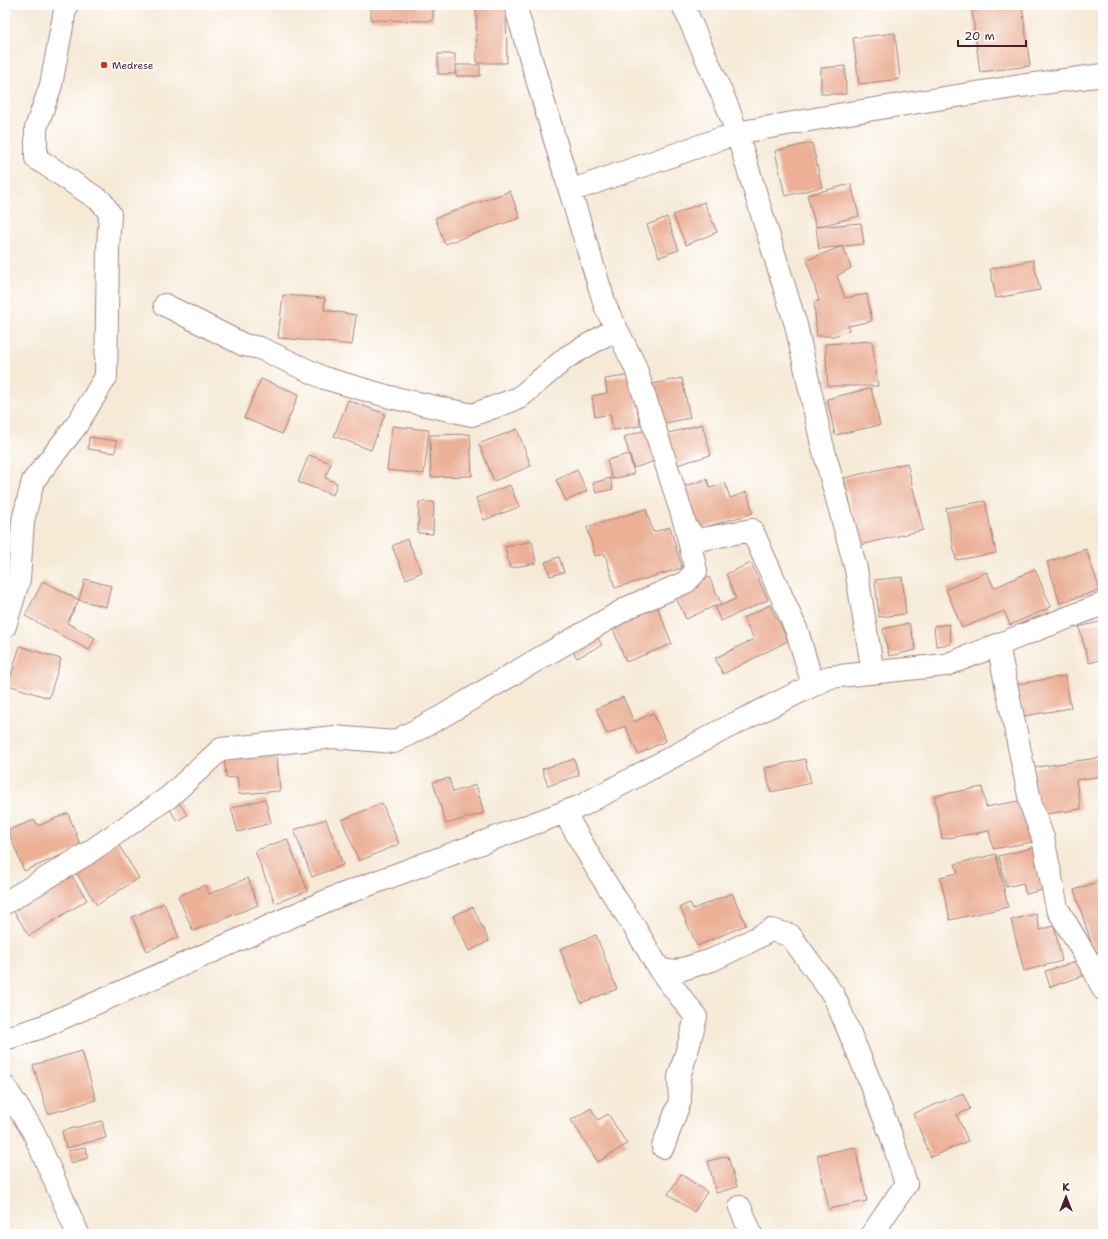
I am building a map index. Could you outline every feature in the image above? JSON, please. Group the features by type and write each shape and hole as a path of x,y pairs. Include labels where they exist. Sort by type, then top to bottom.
{"street":[{"path":"5,626 19,579 23,521 33,481 76,426 106,377 110,214 102,202 36,158 36,128 51,85 66,5"},
{"path":"5,903 88,853 169,796 221,749 334,737 394,742 441,717 629,607 686,582 696,571 686,527 635,366 606,308 515,5"},
{"path":"683,5 728,108 737,133 796,326 821,440 856,569 873,673"},
{"path":"570,191 737,133 849,113 1020,86 1103,75"},
{"path":"165,305 244,345 260,348 324,378 390,397 472,415 519,398 567,358 616,329"},
{"path":"686,527 697,540 752,530 797,631 814,686"},
{"path":"5,1039 42,1027 333,898 581,806 728,727 830,677 946,665 1103,604"},
{"path":"998,645 1031,805 1043,838 1057,908 1095,972 1103,989"},
{"path":"564,812 598,872 635,928 659,969 696,1017 679,1077 680,1101 663,1148"},
{"path":"659,969 673,972 712,960 770,930 790,936 834,996 891,1135 906,1184 872,1234"},
{"path":"5,1087 34,1131 78,1234"},
{"path":"740,1207 751,1234"}],"building":[{"path":"371,5 433,7 433,21 371,20"},
{"path":"476,5 506,5 507,63 477,63"},
{"path":"1022,5 1030,66 980,72 972,11"},
{"path":"895,33 900,79 859,84 853,38"},
{"path":"438,54 455,54 455,74 438,74"},
{"path":"456,65 480,65 480,76 456,76"},
{"path":"845,66 846,94 821,94 821,68"},
{"path":"812,143 822,187 785,196 775,151"},
{"path":"851,184 859,216 816,227 807,195"},
{"path":"510,191 520,218 445,244 435,218"},
{"path":"704,202 717,232 686,245 673,215"},
{"path":"667,217 679,250 659,257 647,225"},
{"path":"861,223 864,244 819,249 816,227"},
{"path":"843,246 851,268 837,276 845,298 867,294 872,321 848,326 849,330 834,336 817,336 814,302 819,301 807,260"},
{"path":"1033,260 1040,290 996,298 990,269"},
{"path":"283,295 325,298 324,310 356,315 352,345 278,338"},
{"path":"872,341 878,386 828,386 825,344"},
{"path":"632,375 640,426 613,430 610,414 595,417 592,396 607,393 605,379"},
{"path":"682,378 690,418 656,425 648,385"},
{"path":"261,379 299,394 282,434 244,418"},
{"path":"871,388 880,425 835,435 827,399"},
{"path":"348,400 385,414 371,450 334,436"},
{"path":"702,424 711,455 670,467 662,435"},
{"path":"392,426 429,430 424,474 387,470"},
{"path":"517,429 531,466 494,481 479,444"},
{"path":"648,429 658,460 634,468 624,437"},
{"path":"470,434 472,476 431,477 430,435"},
{"path":"89,437 117,441 115,453 88,449"},
{"path":"629,454 634,474 612,479 607,460"},
{"path":"309,455 331,463 325,478 337,483 333,495 298,482"},
{"path":"907,463 923,530 860,545 844,478"},
{"path":"577,470 587,491 566,501 556,480"},
{"path":"610,478 613,489 596,493 593,483"},
{"path":"707,479 710,488 725,483 730,498 747,492 753,513 696,530 682,487"},
{"path":"510,485 519,507 484,520 476,498"},
{"path":"985,501 996,553 956,560 946,508"},
{"path":"419,502 434,502 433,534 418,533"},
{"path":"646,509 653,532 670,527 682,568 615,588 605,554 595,556 587,527"},
{"path":"407,539 422,572 406,579 392,546"},
{"path":"532,541 536,563 510,568 505,547"},
{"path":"1086,549 1100,590 1060,603 1047,562"},
{"path":"559,557 564,572 550,576 545,562"},
{"path":"751,563 768,600 721,621 715,608 736,599 726,574"},
{"path":"1035,569 1051,607 1010,625 1004,611 962,628 946,589 987,572 994,588"},
{"path":"709,577 721,603 686,619 674,593"},
{"path":"902,577 906,614 879,617 875,580"},
{"path":"85,579 111,586 106,607 79,600"},
{"path":"43,581 79,600 67,623 95,638 89,650 25,616"},
{"path":"770,605 788,641 723,674 715,658 754,639 743,618"},
{"path":"657,606 672,644 626,662 611,624"},
{"path":"1103,621 1103,664 1100,660 1089,663 1079,627"},
{"path":"909,623 916,650 889,656 883,629"},
{"path":"949,624 951,644 936,646 934,626"},
{"path":"595,633 602,645 577,658 570,646"},
{"path":"20,646 61,659 49,698 8,685"},
{"path":"1065,676 1071,708 1024,716 1018,684"},
{"path":"623,697 634,722 653,713 666,741 638,754 625,726 607,734 596,709"},
{"path":"276,746 280,791 239,794 237,777 226,778 224,751"},
{"path":"1103,757 1103,776 1076,780 1081,809 1039,815 1031,768"},
{"path":"574,759 579,775 548,786 542,769"},
{"path":"805,759 811,783 771,792 765,768"},
{"path":"449,778 453,792 476,785 484,813 446,824 433,782"},
{"path":"982,787 986,807 1024,800 1032,842 993,849 989,831 942,839 934,796"},
{"path":"176,798 187,815 177,821 167,804"},
{"path":"265,799 271,823 238,832 231,808"},
{"path":"382,803 399,844 359,861 342,820"},
{"path":"68,813 81,847 24,871 8,830 35,820 38,826"},
{"path":"326,819 343,865 312,877 294,830"},
{"path":"287,839 308,891 275,903 255,851"},
{"path":"116,841 139,878 97,905 73,868"},
{"path":"1036,847 1047,889 1026,894 1023,883 1006,887 999,856"},
{"path":"996,854 1008,907 950,920 940,877 958,873 955,864"},
{"path":"68,870 87,900 29,936 10,905"},
{"path":"248,878 258,905 193,931 178,896 205,885 209,894"},
{"path":"1103,880 1103,962 1098,963 1074,890"},
{"path":"732,893 746,925 697,946 680,907 690,903 693,909"},
{"path":"164,903 179,937 147,951 132,917"},
{"path":"473,907 489,941 469,951 453,916"},
{"path":"1036,914 1040,930 1054,926 1062,961 1024,971 1011,920"},
{"path":"596,935 617,989 581,1003 560,949"},
{"path":"1079,961 1083,976 1050,987 1045,971"},
{"path":"82,1051 96,1100 48,1114 33,1065"},
{"path":"963,1093 970,1109 957,1115 968,1141 931,1157 913,1114"},
{"path":"591,1108 598,1120 608,1114 627,1144 598,1162 571,1120"},
{"path":"102,1121 106,1138 66,1148 62,1131"},
{"path":"85,1147 88,1158 71,1163 68,1151"},
{"path":"855,1147 867,1201 829,1209 817,1155"},
{"path":"728,1156 737,1187 716,1193 708,1161"},
{"path":"681,1174 707,1192 694,1212 668,1194"}],"place":[{"name":"Medrese","path":"104,65"}]}
